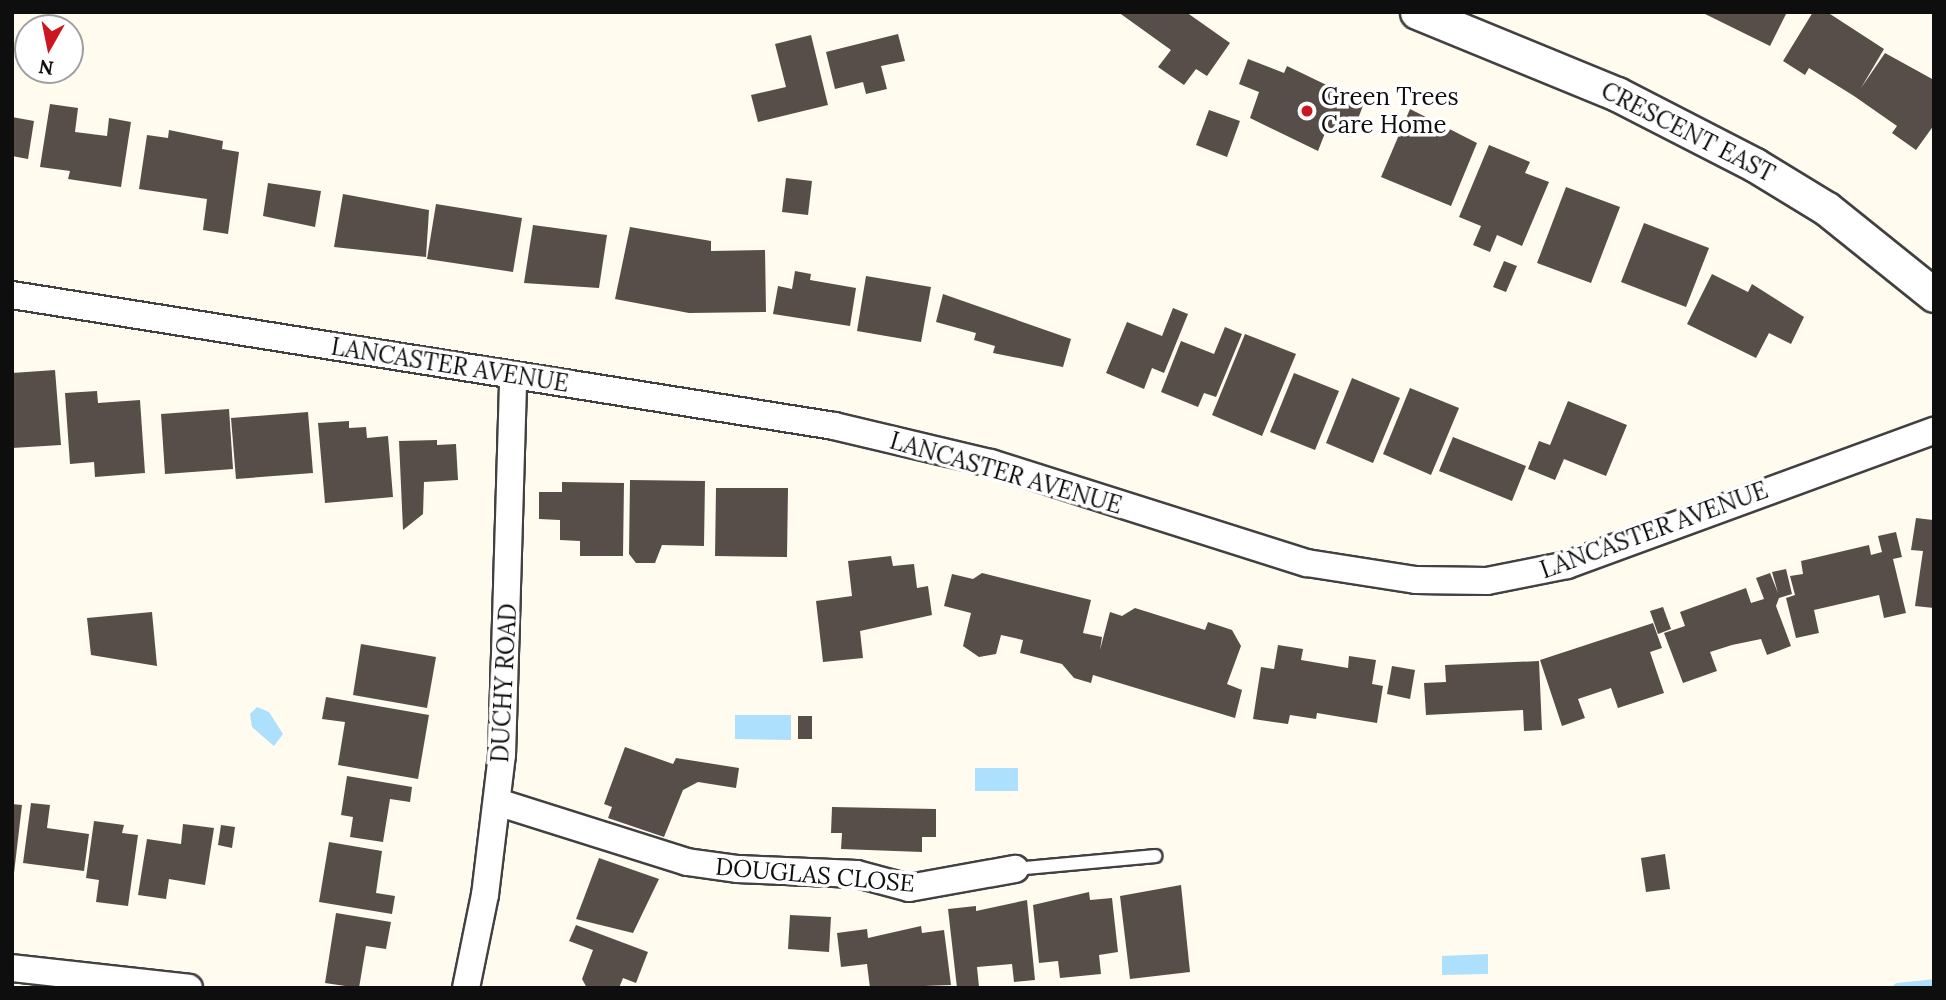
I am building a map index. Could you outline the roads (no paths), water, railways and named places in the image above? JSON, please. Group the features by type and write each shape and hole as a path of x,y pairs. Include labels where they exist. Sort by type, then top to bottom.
{"street":[{"name":"CRESCENT EAST","path":"1418,12 1617,94 1755,165 1827,209 1934,295"},
{"name":"LANCASTER AVENUE","path":"12,295 513,375 912,443 1285,557 1440,582 1516,577 1567,565 1934,431"},
{"name":"DUCHY ROAD","path":"466,988 497,802 508,665 513,375"},
{"name":"DOUGLAS CLOSE","path":"497,802 687,862 737,869 857,874 909,888 1014,869"},
{"path":"12,968 189,988"}],"lane":[{"path":"1014,869 1155,856"}],"water":[{"path":"257,707 269,712 283,734 274,746 252,727 250,714"},
{"path":"735,715 791,715 791,740 735,739"},
{"path":"975,768 1018,768 1018,791 975,791"},
{"path":"1488,954 1488,974 1442,975 1442,956"}],"waterway":[{"path":"1898,988 1934,984"}],"place":[{"name":"Green Trees Care Home","path":"1307,111"}]}
